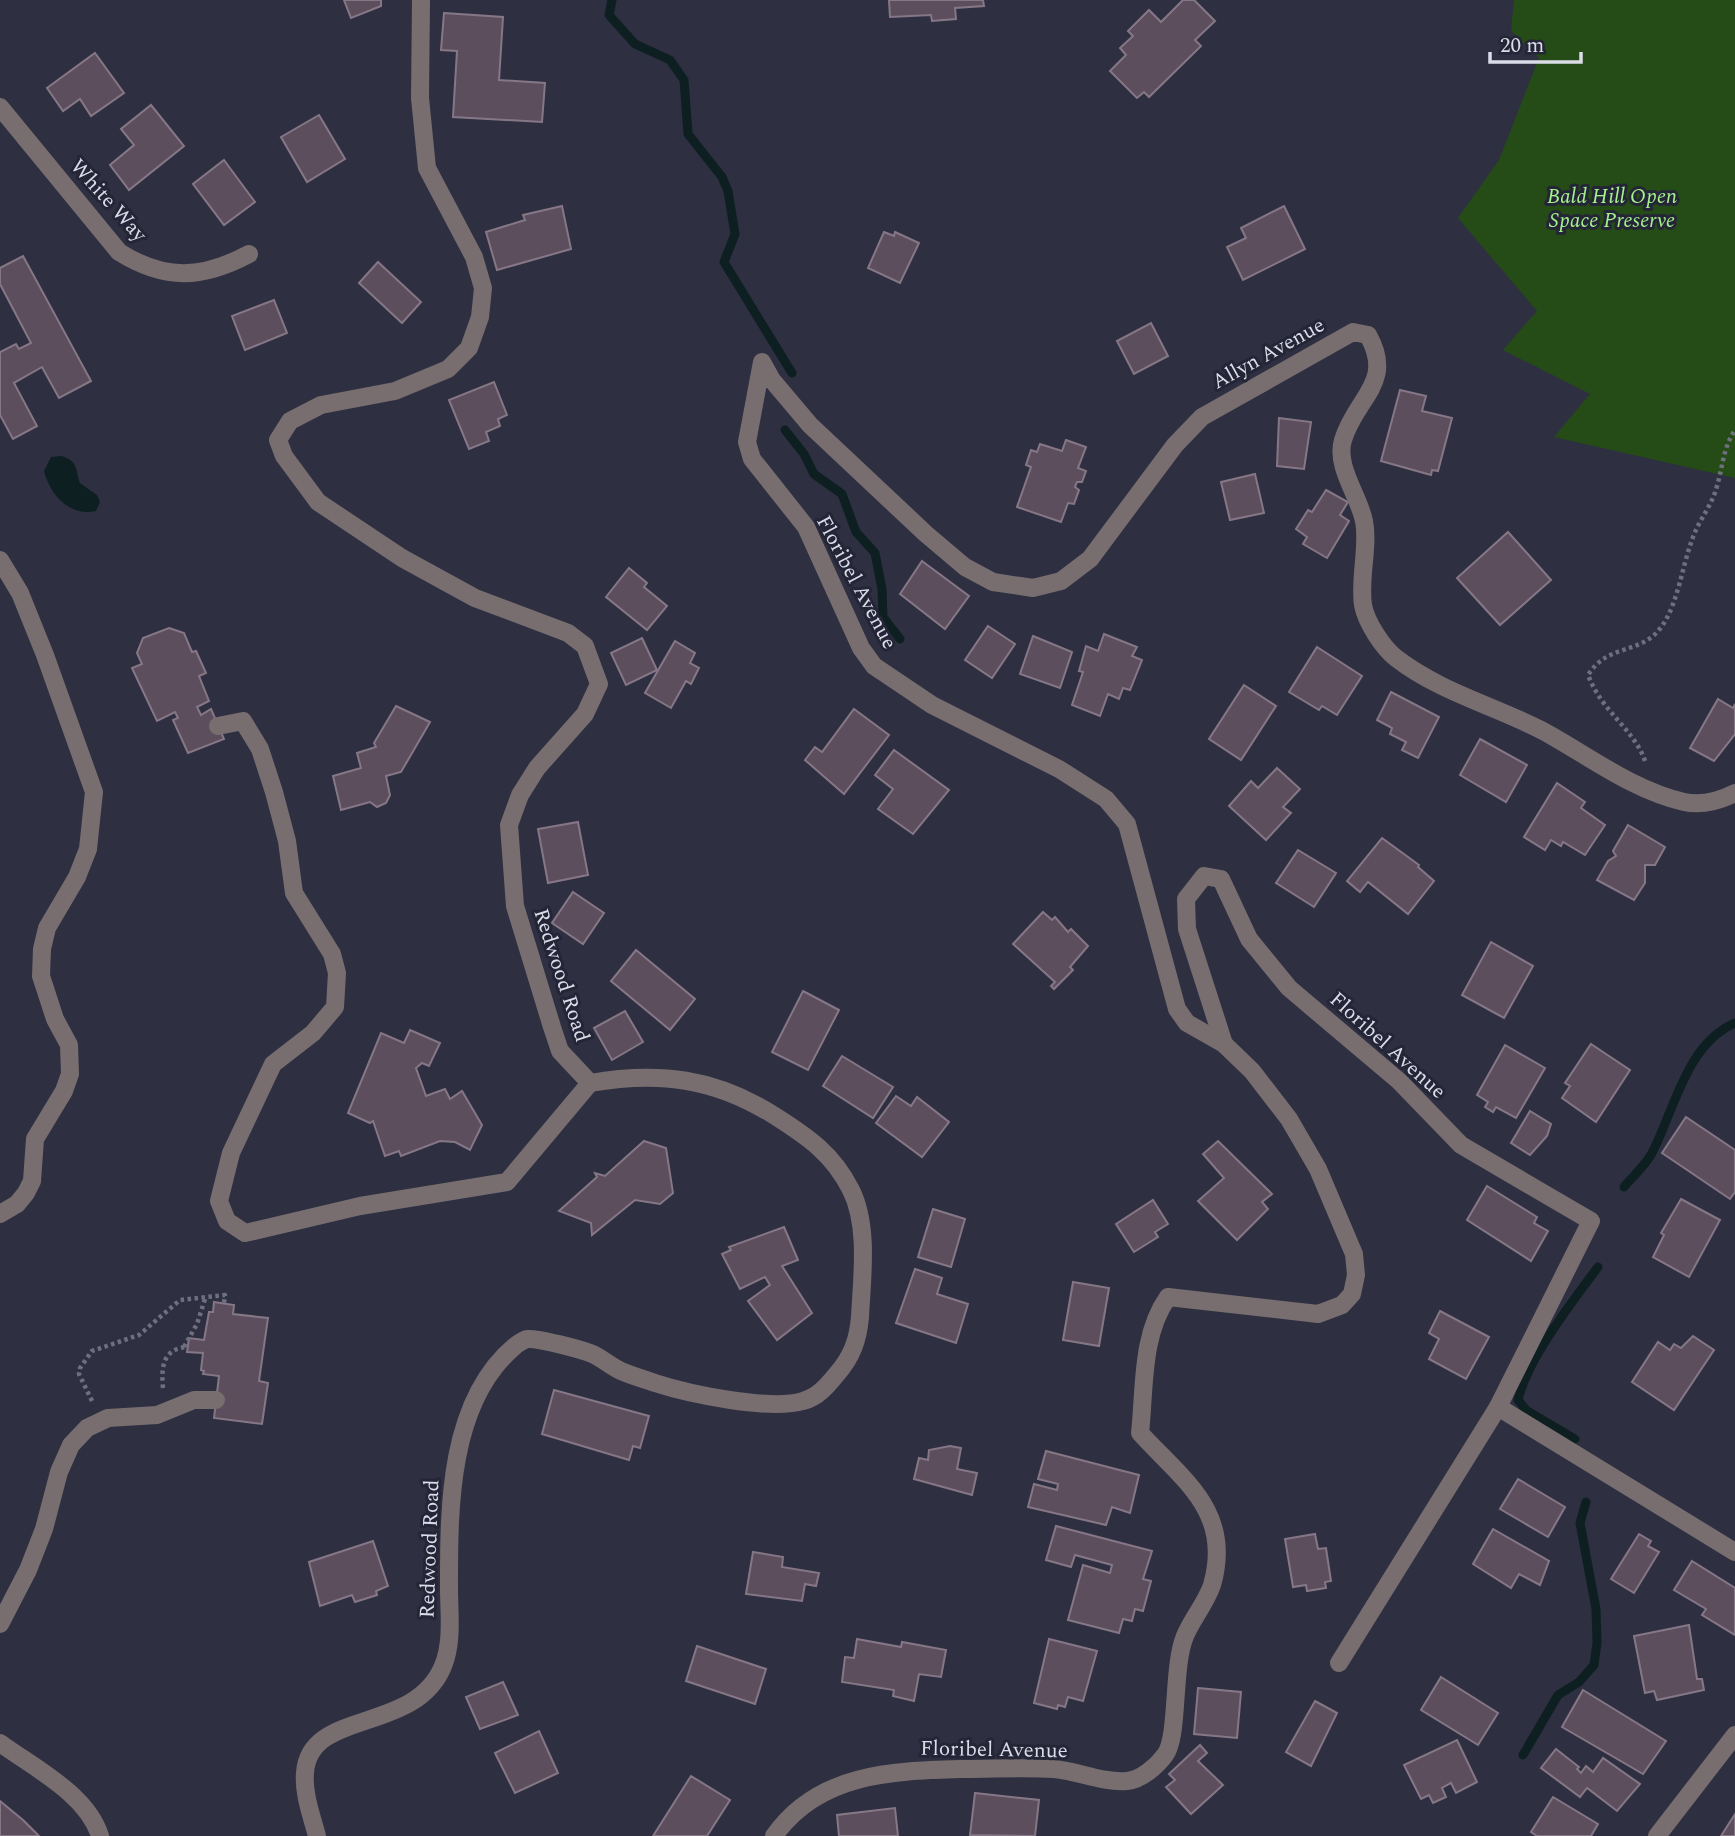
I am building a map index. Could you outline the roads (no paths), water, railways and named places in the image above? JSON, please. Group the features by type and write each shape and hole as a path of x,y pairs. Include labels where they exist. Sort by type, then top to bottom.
{"street":[{"name":"Redwood Road","path":"317,1836 304,1775 308,1756 321,1739 341,1727 366,1722 410,1706 428,1689 443,1665 449,1633 449,1505 456,1461 464,1428 477,1399 492,1372 516,1344 527,1339 592,1353 620,1370 657,1383 726,1399 772,1404 803,1401 822,1391 844,1366 858,1341 862,1226 854,1196 838,1165 799,1131 760,1106 713,1087 681,1078 636,1075 590,1083 560,1051 515,906 509,825 520,795 531,777 585,714 599,684 585,646 568,633 475,598 401,558 318,502 284,456 278,440 289,421 321,405 395,391 448,369 469,348 480,317 483,288 474,257 427,168 420,98 421,0"},
{"name":"White Way","path":"0,107 119,252 144,268 180,275 221,269 249,254"},
{"name":"Allyn Avenue","path":"754,405 762,362 772,380 810,425 965,567 993,582 1033,588 1061,581 1090,559 1175,445 1202,417 1353,332 1368,335 1377,350 1380,367 1342,441 1342,457 1364,522 1363,605 1367,619 1394,657 1444,687 1545,732 1612,773 1648,789 1684,802 1702,804 1735,793"},
{"name":"Floribel Avenue","path":"754,405 747,442 752,459 806,527 861,648 874,666 932,705 1059,769 1106,799 1127,824 1177,1009 1186,1023 1224,1044 1252,1071 1289,1119 1318,1169 1354,1254 1356,1275 1352,1294 1342,1305 1318,1314 1168,1297 1156,1313 1150,1331 1140,1433 1199,1495 1210,1513 1216,1559 1211,1586 1185,1637 1177,1665 1173,1728 1168,1753 1151,1770 1129,1781 1056,1769 893,1771 840,1783 805,1803 774,1836"},
{"path":"0,560 20,593 94,792 88,849 77,877 47,928 41,949 41,976 55,1019 69,1045 69,1074 64,1091 34,1139 32,1181 18,1205 0,1214"},
{"path":"218,726 243,721 260,749 287,841 294,893 332,954 337,973 335,1007 313,1033 273,1064 231,1153 219,1201 227,1221 246,1233 360,1206 507,1182 590,1083"},
{"name":"Floribel Avenue","path":"1224,1044 1187,929 1186,899 1204,876 1221,879 1249,939 1289,988 1399,1081 1461,1145 1591,1221 1498,1407 1339,1663"},
{"path":"0,1624 28,1570 44,1529 59,1472 71,1445 87,1428 102,1421 167,1413 194,1400 216,1400"},
{"path":"1498,1407 1735,1552"},
{"path":"1657,1836 1735,1735"},
{"path":"0,1743 78,1801 100,1836"}],"waterway":[{"path":"612,0 609,15 635,44 670,60 684,80 688,134 722,177 728,191 735,234 724,262 792,373"},
{"path":"785,430 804,454 814,474 842,494 856,532 875,553 882,589 883,617 900,639"},
{"path":"1624,1187 1652,1153 1693,1062 1704,1046 1735,1023"},
{"path":"1575,1439 1526,1410 1518,1400 1531,1366 1541,1349 1598,1267"},
{"path":"1523,1755 1558,1695 1579,1682 1594,1665 1597,1643 1596,1609 1580,1523 1586,1502"}],"park label":[{"name":"Bald Hill Open Space Preserve","path":"1612,208"}]}
